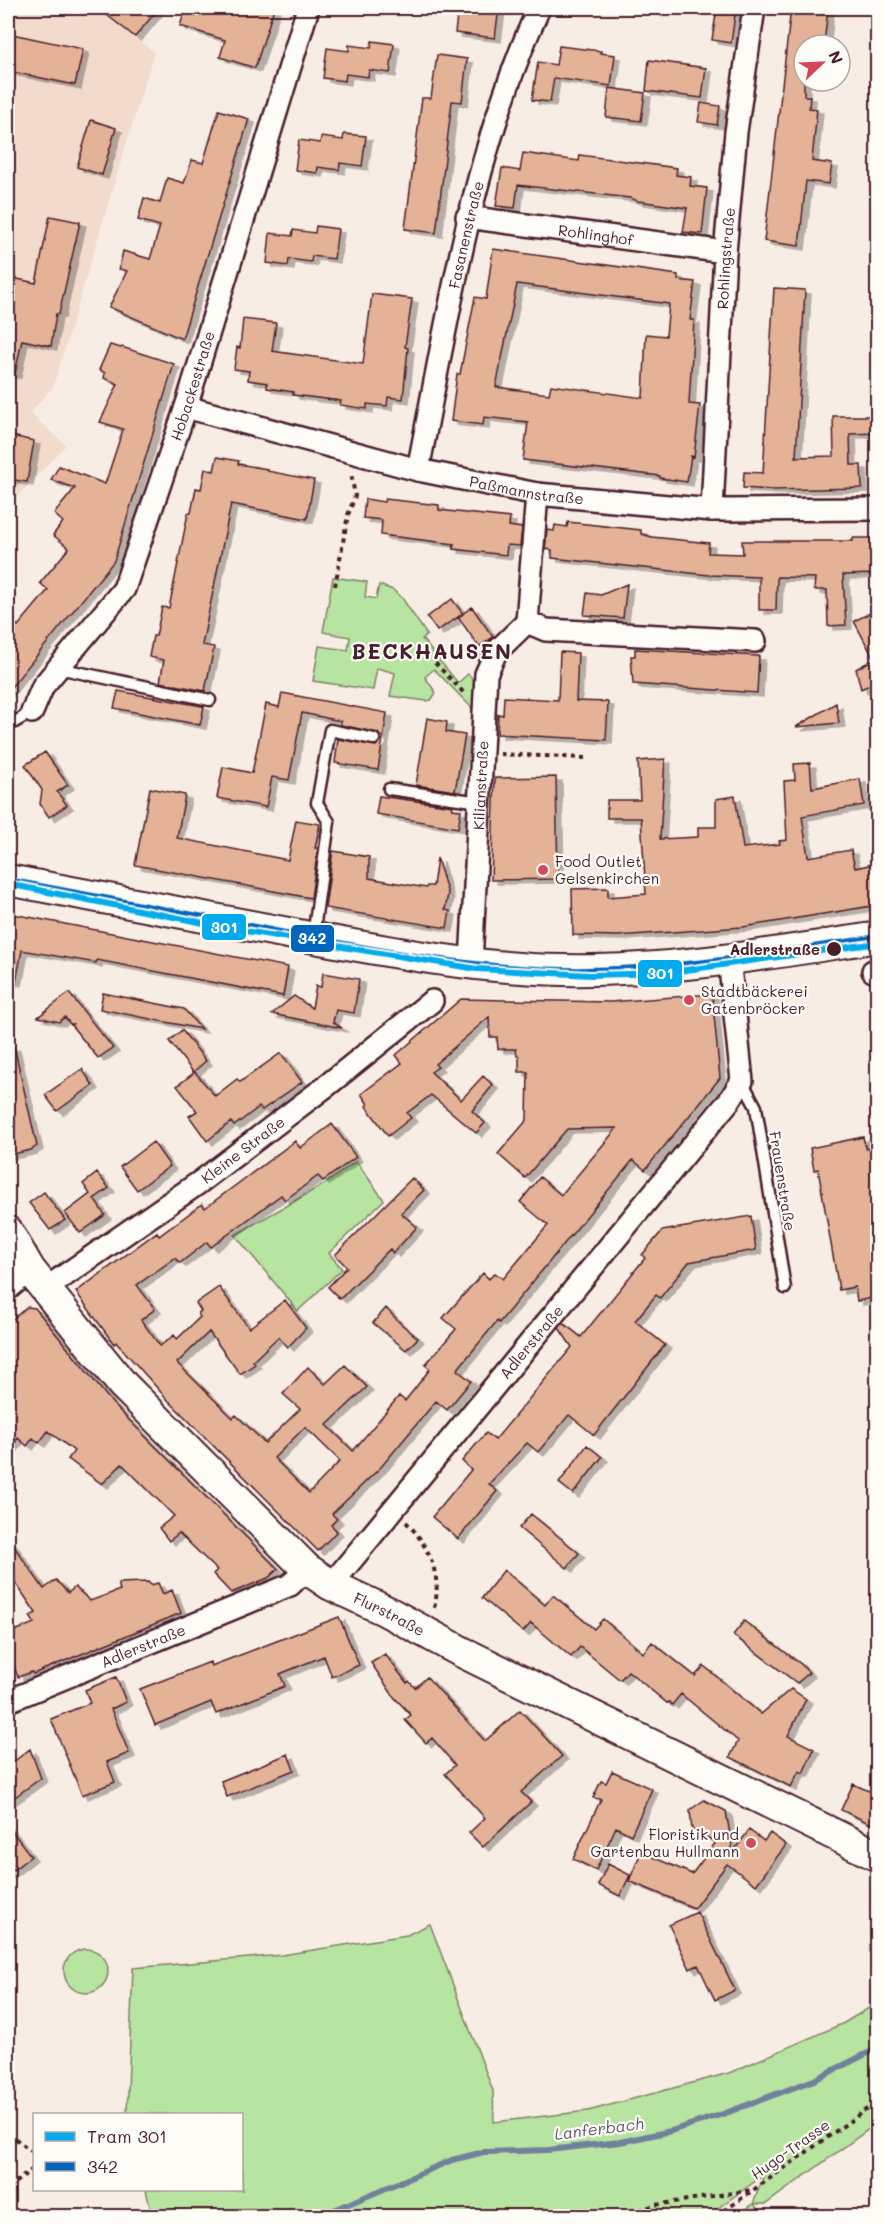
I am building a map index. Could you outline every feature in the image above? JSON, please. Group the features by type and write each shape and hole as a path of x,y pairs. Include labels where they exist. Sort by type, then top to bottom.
{"street":[{"name":"Hobackestraße","path":"32,712 43,686 124,589 186,407 308,8"},
{"name":"Fasanenstraße","path":"418,470 467,217 504,95 523,42 539,8"},
{"name":"Rohlingstraße","path":"712,510 724,252 736,132 754,8"},
{"name":"Rohlinghof","path":"467,217 724,252"},
{"name":"Paßmannstraße","path":"186,407 418,470 537,494 712,510 878,509"},
{"path":"537,494 527,622 546,630 755,641"},
{"name":"Kilianstraße","path":"471,963 486,674 496,652 527,622"},
{"path":"8,880 432,959 518,968 608,970 729,958 876,955"},
{"path":"729,958 742,1081"},
{"name":"Kleine Straße","path":"27,1283 200,1182 325,1087 432,1001"},
{"name":"Adlerstraße","path":"8,1701 290,1585 319,1577 392,1510 729,1101 742,1081"},
{"name":"Flurstraße","path":"8,1232 27,1283 123,1385 319,1577 591,1717 878,1856"}],"lane":[{"path":"58,668 210,700"},
{"name":"Hobackestraße","path":"8,726 32,712"},
{"path":"313,938 329,822 317,803 330,730 374,739"},
{"path":"389,789 480,802"},
{"name":"Frauenstraße","path":"742,1081 756,1107 785,1288"}],"path":[{"path":"335,586 348,515 355,496 347,451"},
{"path":"435,663 464,693 483,705"},
{"path":"482,753 585,758"},
{"path":"392,1510 416,1534 437,1576 438,1590 435,1604 423,1631"},
{"name":"Hugo-Trasse","path":"717,2217 878,2101"},
{"path":"8,2133 33,2153"},
{"path":"8,2188 33,2169"},
{"path":"622,2217 655,2205 753,2190"}],"shaded area":[{"path":"8,8 159,8 135,37 154,52 53,387 30,413 66,445 8,507"}],"green space":[{"path":"333,577 367,582 365,597 376,599 379,585 393,590 402,598 427,635 422,639 458,683 468,674 476,682 475,713 434,669 425,677 436,693 431,700 427,701 390,696 395,673 377,668 373,690 313,681 319,646 348,650 350,637 323,632"},
{"path":"356,1161 384,1200 329,1253 342,1269 298,1311 235,1235 326,1183"},
{"path":"430,1924 493,2091 494,2122 588,2111 729,2073 844,2023 877,2003 877,2123 766,2204 754,2204 762,2216 737,2216 753,2204 764,2175 707,2216 152,2216 146,2191 243,2191 243,2113 127,2113 133,1968 282,1955 407,1935"},
{"path":"86,1949 101,1956 108,1971 101,1986 86,1993 71,1986 64,1971 71,1956"}],"building":[{"path":"98,8 159,8 135,37"},
{"path":"186,8 274,8 255,68 220,57 225,40 180,26"},
{"path":"458,8 499,8 495,38 455,33"},
{"path":"717,8 736,8 731,43 712,40"},
{"path":"791,8 828,8 825,33 792,33 792,93 804,93 804,96 810,96 809,108 817,109 812,161 832,164 829,184 806,181 799,246 764,241"},
{"path":"12,34 83,49 75,85 8,71"},
{"path":"372,41 394,44 390,73 369,70 368,77 346,74 345,81 323,78 327,48 349,51 349,45 371,48"},
{"path":"559,46 615,55 611,86 554,78 550,102 532,100 538,62 556,65"},
{"path":"437,55 467,59 462,102 452,101 436,233 405,229 422,98 431,98"},
{"path":"649,60 706,68 702,98 646,91"},
{"path":"609,88 645,93 641,121 606,117"},
{"path":"701,103 720,106 717,125 698,122"},
{"path":"219,110 249,119 182,339 109,307 127,271 119,269 123,251 150,259 160,226 138,220 144,198 160,203 167,178 184,183 192,160 203,163"},
{"path":"91,120 116,128 102,175 77,167"},
{"path":"344,134 366,136 362,166 340,163 339,170 318,167 317,173 295,170 299,140 320,143 321,137 343,140"},
{"path":"523,153 579,161 580,155 677,168 676,175 691,177 690,186 707,188 702,234 683,232 687,208 630,198 518,185 515,208 496,206 502,168 520,171"},
{"path":"50,216 80,222 59,314 56,314 51,346 22,340 15,374 8,374 8,277 36,283"},
{"path":"316,226 338,229 334,259 312,256 311,262 289,259 288,266 267,263 270,233 292,236 293,230 315,233"},
{"path":"493,249 678,275 678,280 695,282 690,320 694,320 689,404 700,405 694,457 691,456 687,482 660,478 660,476 523,460 528,422 484,417 483,425 451,421 457,374 460,374 475,297 486,299","holes":["517,284 669,304 666,336 646,334 643,398 551,385 549,394 496,387"]},
{"path":"774,288 805,290 796,457 834,456 833,416 878,416 878,433 850,434 851,465 861,465 862,488 772,490 743,488 744,472 763,473"},
{"path":"372,294 412,299 405,347 408,348 403,399 388,397 387,406 367,404 367,409 340,405 341,401 293,395 293,392 267,388 267,383 248,380 249,371 234,369 237,347 240,348 243,319 276,323 272,351 363,364"},
{"path":"110,345 174,364 114,561 8,691 8,618 18,626 48,590 40,583 69,548 53,535 63,522 54,514 75,488 51,480 59,466 105,484 123,429 100,422 118,384 104,378 105,373 99,370"},
{"path":"8,435 34,441 27,482 8,479"},
{"path":"217,457 239,461 238,464 267,469 267,471 314,480 307,519 231,504 202,645 214,647 205,691 160,682 164,660 149,657 162,607 169,608 188,513 191,513 196,488 201,489 205,469 214,471"},
{"path":"365,499 439,505 439,510 510,518 509,526 522,528 520,546 507,545 506,555 453,549 454,544 381,535 382,520 363,518"},
{"path":"568,522 641,530 641,534 652,537 709,543 708,553 743,554 742,541 853,541 853,538 878,538 878,574 843,575 846,625 828,626 827,590 814,590 815,578 777,577 776,610 759,610 759,577 709,575 552,558 552,550 545,549 547,530 554,531 555,525 567,527"},
{"path":"627,584 623,618 584,615 587,593 601,595"},
{"path":"452,599 463,614 437,631 427,617"},
{"path":"472,607 493,637 479,647 458,617"},
{"path":"878,609 878,681 861,689 856,669 874,659 854,621"},
{"path":"635,649 759,656 757,693 633,684 631,656 635,656"},
{"path":"560,652 578,653 576,701 608,702 606,740 497,734 498,714 503,715 504,697 558,700"},
{"path":"118,691 202,706 204,707 200,725 114,708"},
{"path":"282,693 387,713 378,770 335,763 338,739 376,746 381,740 378,733 341,725 341,721 302,713 289,780 272,777 266,807 217,798 223,767 252,773 266,704 279,707"},
{"path":"836,703 839,723 796,727"},
{"path":"427,718 447,722 446,732 465,735 455,791 416,785"},
{"path":"45,752 68,785 57,792 67,805 49,817 40,804 42,790 25,765"},
{"path":"665,759 660,839 698,837 698,827 716,827 716,799 735,796 743,848 780,844 779,841 787,840 784,781 795,780 794,764 810,763 812,788 860,779 864,805 802,816 808,857 851,850 855,868 878,863 878,905 743,927 618,936 573,935 572,889 608,888 608,897 646,894 641,818 607,818 607,800 640,800 638,761"},
{"path":"556,777 558,879 491,880 495,778"},
{"path":"150,788 185,795 177,838 288,860 296,820 320,824 315,848 318,848 311,898 135,865"},
{"path":"379,796 453,806 452,809 461,810 458,828 376,814"},
{"path":"333,851 369,857 369,878 426,888 433,886 437,858 448,894 445,910 450,911 447,928 325,908"},
{"path":"8,913 288,967 283,996 97,960 96,963 22,950 16,982 8,981"},
{"path":"323,973 359,979 354,1013 336,1010 333,1022 342,1028 272,1014 294,996 312,1008 316,986 321,987"},
{"path":"69,993 113,1048 98,1058 71,1025 74,1024 70,1024 65,1017 59,1022 38,1017"},
{"path":"103,993 184,1009 201,1029 100,1009"},
{"path":"712,994 720,1078 645,1170 633,1160 499,1323 497,1321 457,1370 471,1381 447,1410 436,1401 381,1467 332,1514 337,1519 331,1525 337,1531 318,1551 168,1400 116,1342 114,1344 76,1292 157,1232 159,1236 202,1204 205,1208 295,1141 300,1148 332,1124 356,1157 323,1181 318,1176 285,1200 281,1195 211,1247 207,1242 180,1263 175,1258 137,1285 155,1309 141,1320 160,1346 174,1335 177,1339 200,1317 198,1313 201,1311 196,1303 219,1287 249,1328 285,1300 306,1328 288,1347 278,1337 253,1361 255,1364 240,1374 209,1332 177,1363 233,1418 236,1415 265,1443 300,1409 283,1394 308,1367 325,1384 345,1365 367,1387 327,1425 353,1451 399,1396 405,1401 430,1369 425,1365 456,1329 443,1318 483,1273 489,1279 495,1273 503,1279 548,1225 520,1202 540,1177 561,1195 617,1128 567,1129 525,1178 498,1154 527,1120 528,1072 519,1072 519,1056 517,1056 516,1049 498,1049 497,1037 490,1037 489,1017 435,1064 438,1067 431,1072 461,1100 483,1076 493,1085 472,1111 485,1123 476,1133 431,1095 407,1113 411,1118 388,1136 366,1106 368,1104 361,1094 402,1063 396,1055 461,999 610,1002","holes":["305,1427 340,1461 309,1493 274,1458"]},
{"path":"182,1030 206,1061 193,1072 169,1041"},
{"path":"14,1046 37,1146 31,1150 8,1155 8,1047"},
{"path":"281,1053 302,1082 262,1110 259,1107 234,1126 231,1122 207,1141 189,1116 197,1111 177,1086 195,1072 215,1096 237,1079 240,1082"},
{"path":"82,1069 93,1085 57,1111 45,1095"},
{"path":"863,1137 866,1149 878,1147 878,1297 857,1301 855,1287 839,1290 818,1169 814,1170 810,1148"},
{"path":"153,1142 170,1166 137,1190 120,1167"},
{"path":"97,1173 109,1188 94,1199 105,1215 80,1233 65,1213 90,1194 83,1184"},
{"path":"412,1178 424,1190 401,1213 417,1227 393,1253 390,1249 340,1299 328,1287 347,1267 335,1255"},
{"path":"44,1192 65,1220 50,1230 29,1203"},
{"path":"751,1216 756,1250 689,1262 660,1298 656,1295 635,1321 665,1345 594,1435 569,1415 538,1452 527,1443 489,1484 497,1491 458,1539 432,1517 471,1470 462,1461 486,1433 495,1440 572,1347 559,1328 563,1323 581,1337 645,1258 642,1255 662,1231"},
{"path":"27,1307 35,1308 113,1404 278,1569 268,1578 231,1593 213,1574 217,1570 179,1533 169,1541 159,1528 174,1516 122,1464 102,1484 68,1459 74,1451 48,1431 39,1443 33,1438 27,1446 18,1438 8,1452 8,1323"},
{"path":"386,1308 418,1338 406,1350 373,1323"},
{"path":"587,1445 602,1457 573,1494 559,1483"},
{"path":"531,1514 579,1553 567,1568 519,1528"},
{"path":"8,1538 44,1589 56,1580 68,1593 75,1587 90,1601 120,1590 118,1583 148,1582 151,1585 158,1583 163,1594 172,1590 181,1613 33,1674 32,1672 18,1677 11,1659 8,1661 8,1634 34,1623 30,1616 36,1613 8,1572"},
{"path":"504,1570 545,1605 553,1595 594,1629 603,1619 643,1653 652,1642 695,1676 704,1666 761,1714 791,1689 806,1699 788,1736 814,1749 803,1773 799,1771 791,1787 730,1757 738,1741 681,1694 672,1705 628,1671 620,1680 580,1647 571,1657 531,1623 523,1632 482,1598"},
{"path":"339,1617 359,1665 332,1677 324,1656 280,1674 285,1686 216,1714 211,1702 155,1725 140,1689 210,1662 211,1666"},
{"path":"744,1621 802,1665 809,1673 797,1683 733,1635"},
{"path":"385,1654 407,1683 409,1681 415,1688 427,1677 485,1741 520,1710 562,1756 521,1792 531,1802 483,1847 469,1833 485,1818 445,1774 455,1765 432,1738 426,1743 405,1720 411,1715 394,1697 371,1663"},
{"path":"116,1677 126,1702 111,1709 129,1753 107,1762 115,1782 82,1795 51,1719 90,1703 85,1690"},
{"path":"30,1749 41,1778 8,1802 8,1766"},
{"path":"288,1754 294,1770 227,1797 221,1781"},
{"path":"612,1771 652,1789 631,1835 616,1827 596,1870 573,1859 601,1799 593,1798 601,1781 606,1783"},
{"path":"853,1784 878,1795 878,1827 841,1810"},
{"path":"704,1800 726,1811 733,1852 749,1830 764,1841 770,1833 786,1845 756,1885 727,1864 694,1908 629,1881 641,1852 692,1874 716,1842 692,1830 690,1810"},
{"path":"8,1826 31,1856 8,1874"},
{"path":"608,1864 630,1875 620,1896 598,1885"},
{"path":"697,1912 735,1990 715,2000 698,1965 690,1969 669,1925"}],"waterway":[{"name":"Lanferbach","path":"320,2216 452,2160 484,2152 548,2150 620,2142 671,2131 814,2080 878,2048"}],"tram line":[{"name":"301","path":"8,884 239,930 477,969 591,975 665,973 878,943"}],"transit line":[{"name":"342","path":"8,880 382,951 490,966 562,970 641,968 760,955 878,937"}],"place":[{"name":"Food Outlet Gelsenkirchen","path":"543,870"},
{"name":"Adlerstraße","path":"834,949"},
{"name":"Stadtbäckerei Gatenbröcker","path":"689,1000"},
{"name":"Floristik und Gartenbau Hullmann","path":"751,1843"}],"district":[{"name":"BECKHAUSEN","path":"432,650"}]}
